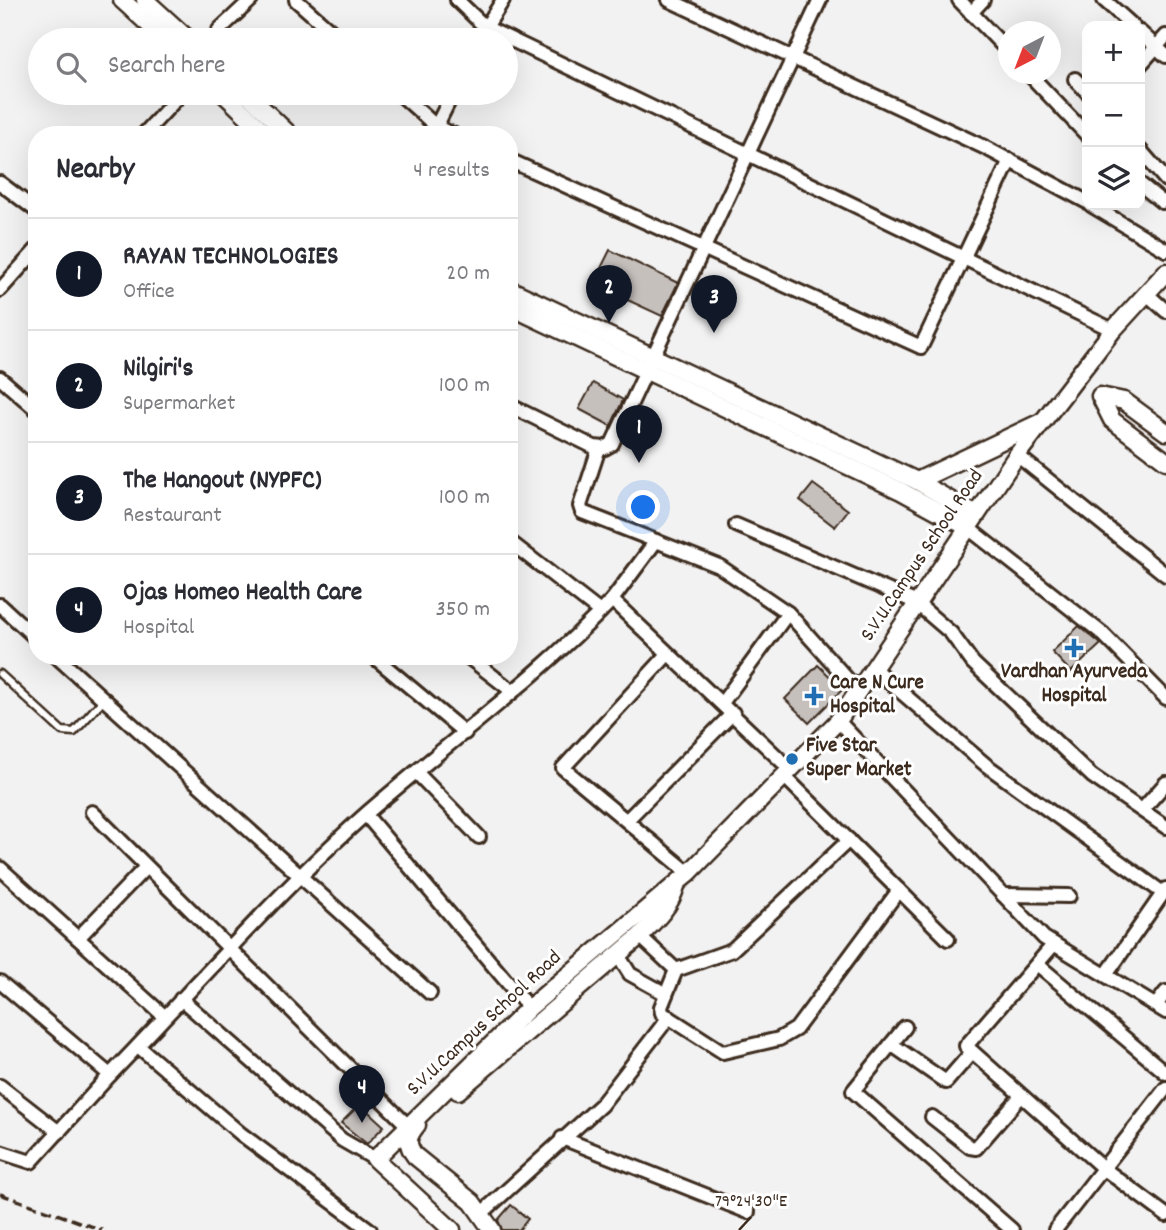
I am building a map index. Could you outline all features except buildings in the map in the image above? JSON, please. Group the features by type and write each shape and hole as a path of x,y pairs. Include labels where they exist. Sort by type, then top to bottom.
{"street":[{"path":"122,0 153,28"},
{"path":"145,0 176,28"},
{"path":"221,28 251,0"},
{"path":"296,0 328,28"},
{"path":"457,0 485,27 503,0"},
{"path":"669,0 1010,160 1082,200"},
{"path":"518,409 599,448 609,446 616,439 820,0"},
{"path":"959,0 998,41"},
{"path":"971,13 983,0"},
{"path":"1104,0 1127,21"},
{"path":"1145,62 1161,51 1166,36"},
{"path":"1145,37 1161,51"},
{"path":"518,43 1113,330"},
{"path":"1075,79 1082,87"},
{"path":"1039,84 1082,126"},
{"path":"151,126 171,105"},
{"path":"236,105 258,126"},
{"path":"259,105 281,126"},
{"path":"410,105 429,126"},
{"path":"436,126 447,105"},
{"path":"1145,156 1166,180"},
{"path":"518,164 921,346 1010,160"},
{"path":"0,183 28,204"},
{"path":"1145,188 1162,202 1166,201"},
{"path":"1099,210 1166,250"},
{"path":"0,290 28,258"},
{"path":"23,263 28,266"},
{"name":"S.V.U.Campus School Road","path":"375,1159 529,1008 644,908 676,886 838,721 915,602 1017,455 1113,330 1148,295 1166,272"},
{"path":"518,294 901,491 971,521"},
{"path":"1148,295 1166,311"},
{"path":"518,310 650,364 917,481 971,521 1103,634 1166,698"},
{"path":"0,378 28,402"},
{"path":"1076,378 1100,396 1124,401 1166,432"},
{"path":"1100,396 1112,420 1166,461"},
{"path":"917,481 1044,421"},
{"path":"599,448 580,506 582,512 719,566 788,613 858,691"},
{"path":"1017,455 1166,576"},
{"path":"736,525 915,602 951,634 990,680 1092,776 1166,827"},
{"path":"0,1152 32,1162 164,1016 302,878 366,815 465,733 600,612 656,541"},
{"path":"518,548 600,612"},
{"path":"612,600 733,713 849,840 948,939"},
{"path":"0,606 28,631"},
{"path":"722,703 788,613"},
{"path":"668,654 564,768 689,873"},
{"path":"66,665 430,993"},
{"path":"384,665 465,733"},
{"path":"479,665 512,691"},
{"path":"873,668 986,765 1164,891 1106,975"},
{"path":"627,820 733,713"},
{"path":"838,721 1044,938 1161,1008 1166,992"},
{"path":"417,773 480,837"},
{"path":"1142,810 1166,783"},
{"path":"92,812 408,1126"},
{"path":"366,815 529,1008"},
{"path":"849,840 732,950 676,970 661,1010 723,1052 785,1037 796,1029 899,890"},
{"path":"78,938 146,867"},
{"path":"0,868 164,1016"},
{"name":"S.V.U.Campus School Road","path":"492,1230 482,1213 415,1156 409,1147 408,1136 640,936 662,914 672,899 676,886"},
{"path":"1003,895 1069,896"},
{"path":"640,936 676,970"},
{"path":"1054,944 965,1046 1103,1168 1166,1215"},
{"path":"618,955 630,974 666,994"},
{"path":"1037,964 1166,1073"},
{"path":"0,982 110,1075"},
{"path":"181,999 342,1140 375,1159 452,1230"},
{"path":"482,1213 601,1105 669,1017"},
{"path":"905,1027 853,1091 1012,1230"},
{"path":"891,1044 946,1082 972,1052"},
{"path":"138,1046 241,1134 370,1230"},
{"path":"0,1086 59,1132"},
{"path":"1055,1230 1166,1088"},
{"path":"932,1116 970,1147 976,1148 1021,1096"},
{"path":"562,1138 748,1212"}],"lane":[{"path":"0,674 62,731 68,733 74,732 103,700"}],"railway":[{"path":"0,1194 102,1230"}],"place":[{"name":"Nilgiri's","path":"609,323"},
{"name":"The Hangout (NYPFC)","path":"714,333"},
{"name":"RAYAN TECHNOLOGIES","path":"639,463"},
{"name":"Vardhan Ayurveda Hospital","path":"1074,648"},
{"name":"Care N Cure Hospital","path":"814,696"},
{"name":"Five Star Super Market","path":"792,759"},
{"name":"Ojas Homeo Health Care","path":"362,1123"}]}
